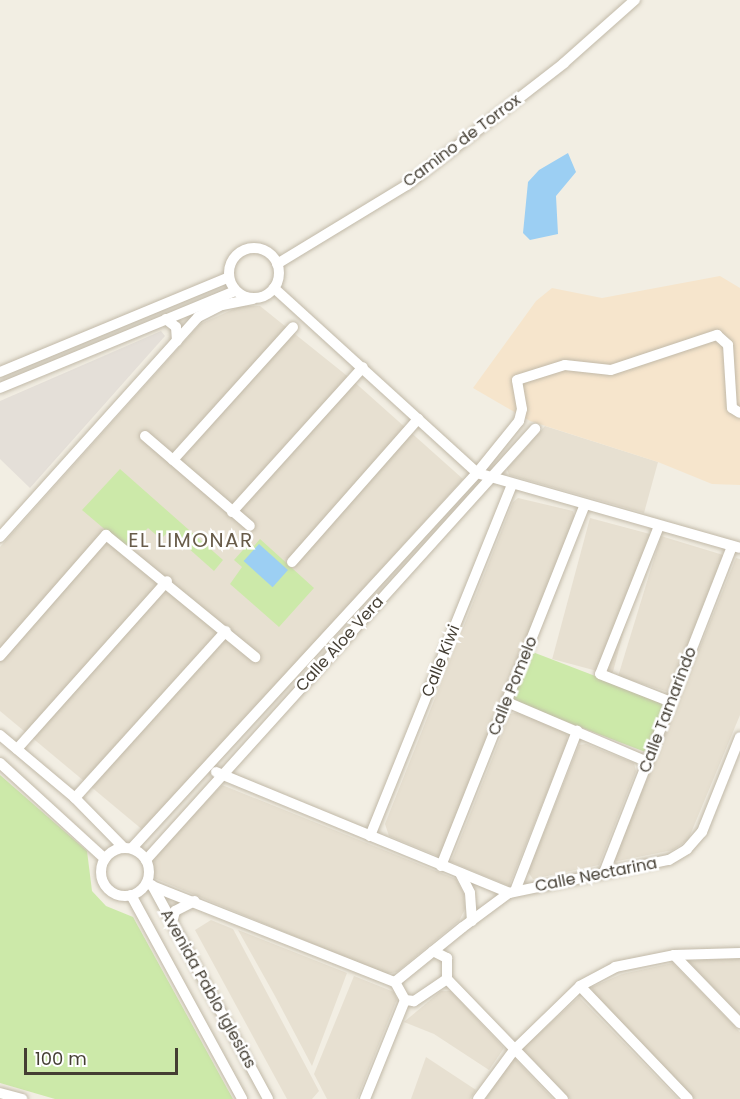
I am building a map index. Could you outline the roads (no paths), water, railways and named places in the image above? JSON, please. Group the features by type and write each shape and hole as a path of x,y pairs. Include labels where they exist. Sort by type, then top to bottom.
{"street":[{"name":"Camino de Torrox","path":"277,264 407,184 564,63 635,0"},
{"path":"0,537 198,317 222,305 264,297 274,288 277,264 266,251 242,250 234,257 229,277 235,291 252,299"},
{"path":"0,372 229,277"},
{"path":"274,288 363,366 477,473 512,485 736,547"},
{"path":"0,387 235,291"},
{"path":"166,319 176,327 177,341"},
{"path":"173,460 293,327"},
{"name":"Calle Aloe Vera","path":"128,848 206,769 477,473 519,421 522,409 517,380 565,365 611,369 717,335 728,345 732,408 740,413"},
{"path":"232,512 363,366"},
{"path":"292,562 418,419"},
{"name":"Calle Aloe Vera","path":"146,860 535,429"},
{"path":"145,436 250,526"},
{"name":"Calle Kiwi","path":"370,836 512,485"},
{"name":"Calle Pomelo","path":"441,866 585,505"},
{"path":"659,526 600,674 671,702"},
{"path":"0,656 106,535 136,562 142,560 255,657"},
{"name":"Calle Tamarindo","path":"604,873 671,702 736,547"},
{"path":"17,749 167,581"},
{"path":"75,798 226,631"},
{"path":"507,702 648,762"},
{"path":"206,769 441,866 512,892 577,732"},
{"path":"0,735 75,798 128,848 146,860 150,883"},
{"name":"Calle Nectarina","path":"395,982 512,892 669,860 687,849 702,832 740,737"},
{"path":"0,763 105,859"},
{"path":"105,859 128,848"},
{"path":"105,859 102,877 105,886 121,896 131,895 150,883"},
{"path":"460,873 470,893 472,921"},
{"path":"150,883 395,982 405,1000"},
{"name":"Avenida Pablo Iglesias","path":"150,883 268,1099"},
{"name":"Avenida Pablo Iglesias","path":"131,895 242,1099"},
{"path":"172,923 175,910 195,901"},
{"path":"433,951 447,958 447,979 563,1099"},
{"path":"478,1099 514,1050 580,986 615,968 674,955 740,953"},
{"path":"674,955 740,1023"},
{"path":"405,1000 414,1001 447,979"},
{"path":"580,986 688,1099"},
{"path":"365,1099 405,1000"},
{"path":"0,1093 19,1099"}],"water":[{"path":"568,153 576,172 556,196 558,234 530,240 523,233 528,182 539,170"},
{"path":"259,544 288,570 273,587 244,561"}],"district":[{"name":"EL LIMONAR","path":"191,540"}]}
